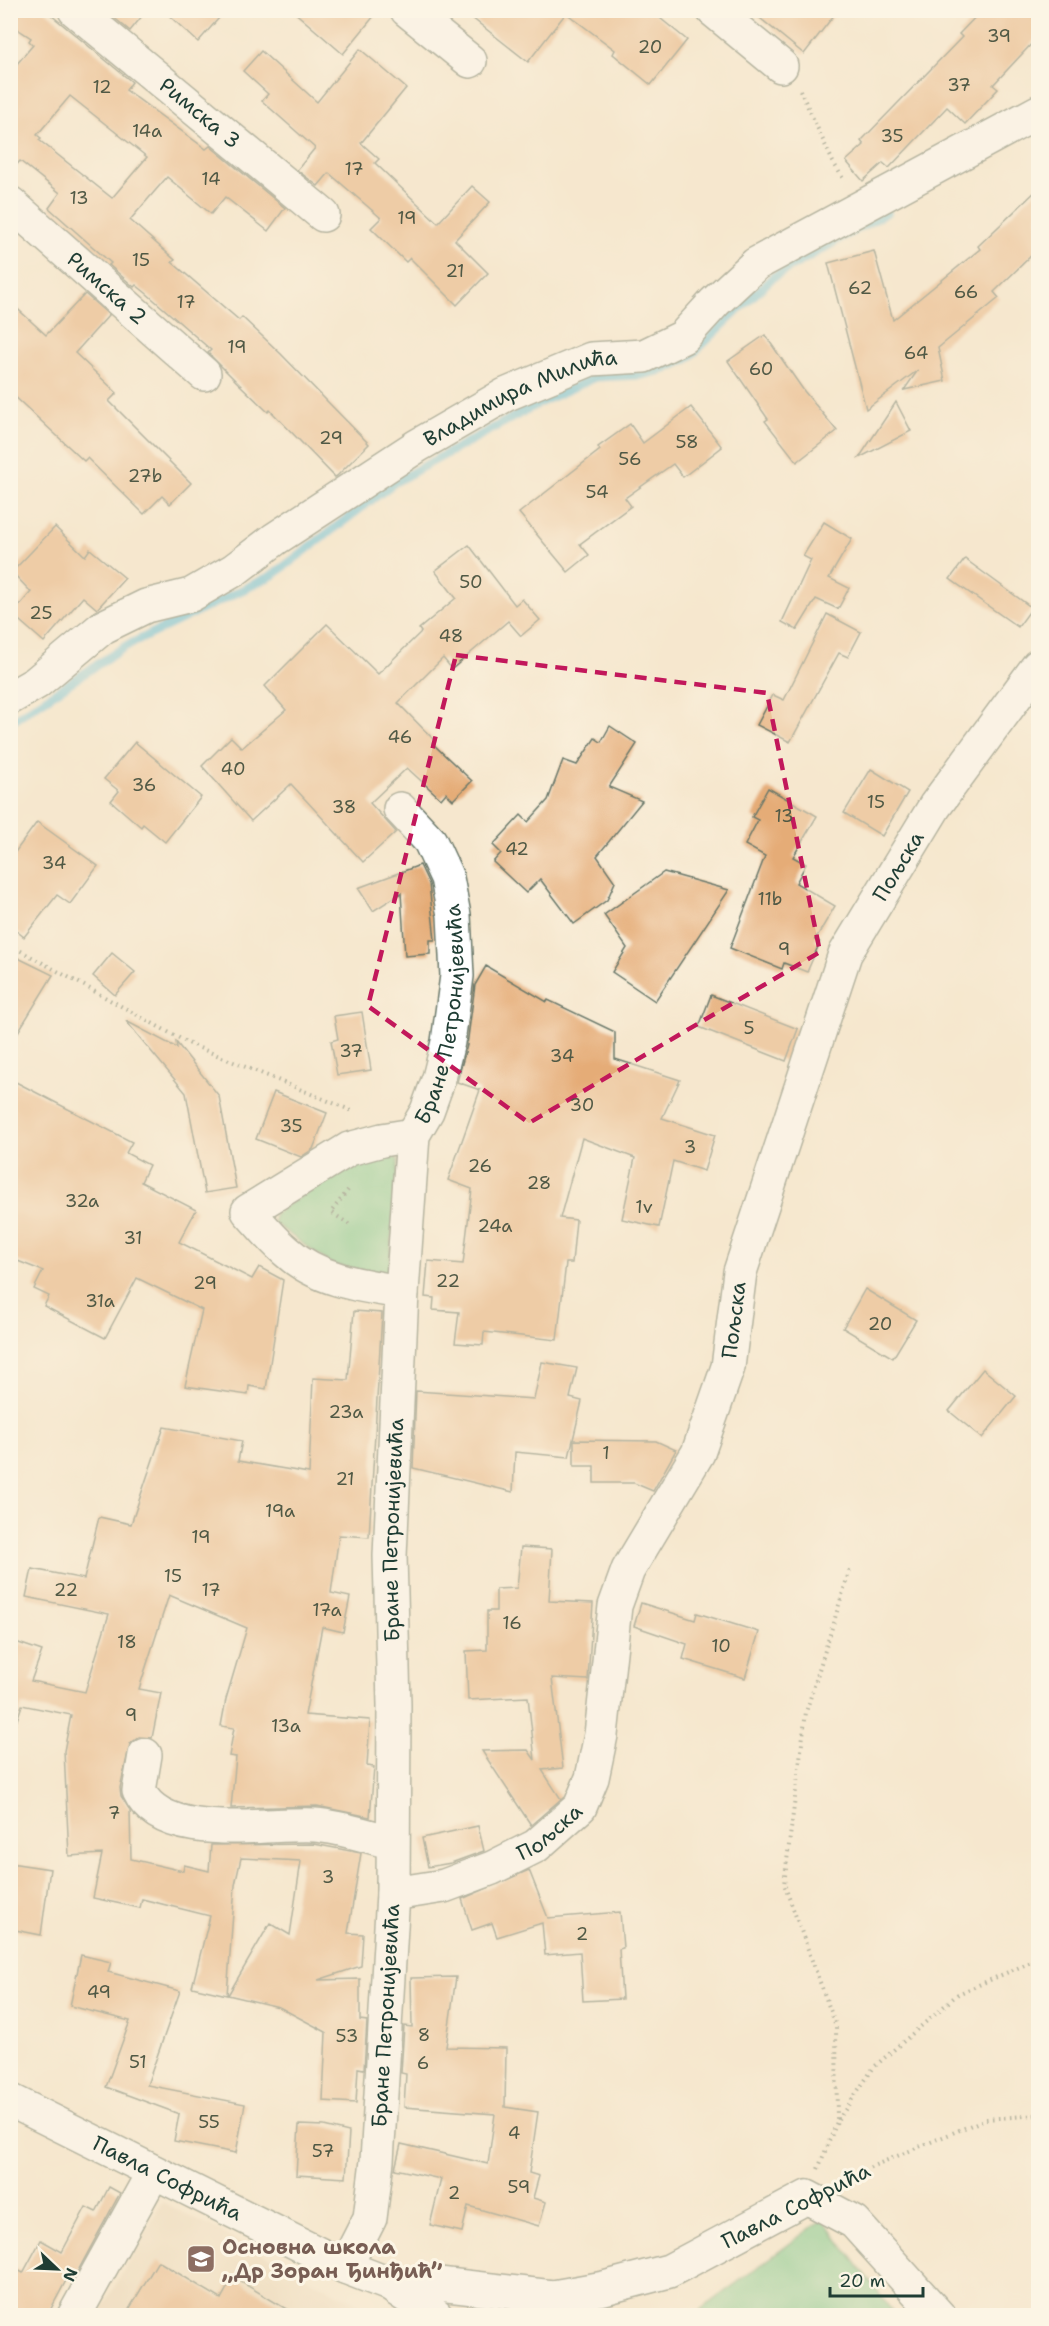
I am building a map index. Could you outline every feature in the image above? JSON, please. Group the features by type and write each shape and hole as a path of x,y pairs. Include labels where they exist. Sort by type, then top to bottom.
{"street":[{"name":"Римска 3","path":"75,10 323,216"},
{"path":"407,10 470,61"},
{"path":"722,13 781,66"},
{"name":"Владимира Милића","path":"10,698 36,683 103,627 146,606 191,595 234,570 275,539 417,446 505,395 591,359 644,356 683,337 715,302 756,264 862,209 1038,112"},
{"name":"Римска 2","path":"10,203 204,374"},
{"name":"Пољска","path":"393,1894 444,1886 492,1868 536,1846 580,1807 592,1778 600,1735 615,1606 628,1569 698,1453 728,1367 740,1272 845,954 935,806 1038,666"},
{"name":"Бране Петронијевића","path":"345,2267 370,2218 375,2188 393,1894 391,1842 394,1705 390,1556 402,1292 413,1135 428,1111 448,1042 455,996 456,945 452,897 440,860 423,833 400,809"},
{"path":"402,1292 356,1286 314,1269 287,1253 248,1211 349,1149 413,1135"},
{"path":"145,1755 139,1791 147,1805 165,1817 214,1826 314,1825 391,1842"},
{"name":"Павла Софрића","path":"10,2100 345,2267 389,2284 436,2316"},
{"path":"74,2316 153,2173"},
{"path":"807,2197 854,2222 939,2316"},
{"name":"Павла Софрића","path":"389,2284 430,2283 550,2306 604,2288 669,2271 807,2197"}],"path":[{"path":"781,66 800,89 832,162 862,209"},
{"path":"10,945 190,1044 358,1114"},
{"path":"837,2122 836,2026 784,1884 806,1712 851,1566"},
{"path":"807,2197 837,2122 874,2067 958,1994 1038,1959"},
{"name":"Павла Софрића","path":"807,2197 986,2118 1038,2115"}],"highlighted area":[{"path":"456,655 767,693 820,952 529,1123 368,1006"}],"shaded area":[{"name":"Основна школа „Др Зоран Ђинђић”","path":"162,2202 380,2315 98,2316"}],"green space":[{"path":"392,1154 398,1160 389,1275 332,1265 274,1223 274,1214 355,1158"},
{"path":"823,2219 895,2315 692,2316"}],"building":[{"path":"10,10 45,10 132,82 126,90 206,149 210,146 285,208 268,231 225,197 211,214 167,177 130,220 175,260 172,262 239,320 242,317 369,444 337,476 335,477 270,410 268,412 208,353 211,350 146,293 136,285 134,287 109,265 111,263 49,208 60,193 20,161 10,172 10,72 33,45 29,41 31,38 10,24","holes":["70,96 147,157 112,198 39,140 41,138 37,135"]},
{"path":"105,10 147,10 130,31"},
{"path":"163,10 226,10 198,42"},
{"path":"292,10 379,10 343,54"},
{"path":"462,10 650,10 687,40 651,85 613,54 615,50 566,13 528,62"},
{"path":"750,10 838,10 804,54"},
{"path":"982,10 1038,10 1038,37 993,85 998,89 965,124 947,107 889,168 883,163 863,181 846,161 864,145 861,141 962,37 959,34"},
{"path":"360,49 406,88 361,143 379,159 375,163 438,223 472,186 490,202 455,240 488,273 457,305 410,258 406,262 371,228 381,218 329,173 318,186 297,170 315,148 262,101 268,94 243,71 261,51 317,102"},
{"path":"1038,189 1038,249 994,292 999,298 938,348 945,381 904,390 918,370 866,409 828,263 874,251 893,320 980,249 978,246"},
{"path":"85,294 109,315 75,353 117,393 109,401 191,483 170,504 162,496 144,514 87,458 84,461 10,392 10,302 46,335"},
{"path":"765,335 804,391 837,431 797,462 765,421 768,419 728,361"},
{"path":"896,402 911,431 859,458"},
{"path":"691,407 722,447 683,477 673,464 625,498 631,506 580,544 589,555 568,572 519,513 600,450 598,447 630,424 643,443"},
{"path":"824,522 852,539 829,578 849,588 838,609 816,599 797,630 782,622 811,560 803,556"},
{"path":"55,527 85,556 90,549 125,578 97,609 83,597 44,642 12,614 31,592 12,572"},
{"path":"469,545 515,605 522,599 540,620 521,636 508,621 452,669 443,658 398,703 435,741 432,743 472,781 453,800 446,793 441,799 407,768 370,803 396,832 363,862 291,784 251,821 202,766 231,737 242,748 286,710 265,686 327,624 378,674 421,632 419,629 456,598 435,571"},
{"path":"965,559 1032,608 1018,627 950,579"},
{"path":"827,614 861,632 848,657 839,653 790,742 757,725 773,695 784,700"},
{"path":"610,726 637,744 609,787 642,801 597,856 615,882 607,900 574,924 540,879 526,893 493,862 501,853 493,845 521,815 528,822 548,800 563,760 577,765 595,738 601,742"},
{"path":"135,742 201,797 165,842 143,824 141,827 111,801 119,791 104,779"},
{"path":"871,769 908,792 882,836 844,813"},
{"path":"768,788 817,816 793,857 806,864 796,883 835,906 815,940 820,942 807,972 784,963 782,969 730,948 765,856 745,845 758,820 752,817"},
{"path":"37,822 98,866 70,904 57,895 24,937 10,926 10,859"},
{"path":"420,865 429,884 435,940 430,940 430,954 405,956 401,893 373,911 358,888"},
{"path":"664,872 729,890 655,1001 612,972 627,948 604,915"},
{"path":"112,953 135,972 115,995 93,976"},
{"path":"10,954 53,975 10,1045"},
{"path":"486,966 547,1002 548,1000 615,1032 615,1059 680,1080 662,1118 715,1135 704,1171 673,1161 659,1227 622,1219 635,1158 582,1138 560,1218 576,1220 572,1263 566,1263 557,1340 484,1332 483,1345 455,1343 459,1312 433,1310 434,1298 425,1297 428,1261 463,1264 472,1189 448,1180 480,1090 457,1082 467,1045 475,985"},
{"path":"711,995 798,1029 786,1061 699,1027"},
{"path":"362,1012 371,1070 337,1075 331,1041 338,1039 334,1016"},
{"path":"126,1021 177,1048 176,1042 219,1096 236,1188 205,1193 186,1093"},
{"path":"10,1079 132,1142 126,1153 149,1165 141,1182 196,1210 179,1242 252,1279 259,1267 283,1280 266,1389 249,1386 248,1395 185,1386 202,1310 137,1278 105,1338 44,1306 49,1296 34,1289 43,1271 10,1258"},
{"path":"274,1092 327,1113 313,1149 301,1157 256,1139"},
{"path":"865,1289 916,1320 893,1358 843,1328"},
{"path":"354,1311 382,1313 369,1537 339,1535 331,1593 350,1597 343,1632 322,1627 305,1715 370,1720 367,1766 374,1767 370,1817 317,1806 231,1808 236,1757 229,1756 234,1728 221,1726 226,1699 247,1628 169,1595 139,1689 161,1693 152,1738 139,1737 130,1744 120,1788 121,1796 130,1810 131,1859 183,1871 184,1865 209,1871 211,1845 314,1844 361,1853 348,1933 363,1934 361,1966 318,1980 360,1979 360,2020 367,2021 364,2069 358,2068 356,2103 323,2101 326,2032 279,2007 228,1995 270,1923 290,1935 301,1861 241,1858 235,1885 227,1995 192,1987 210,1916 142,1899 140,1908 93,1898 102,1854 69,1856 64,1751 71,1715 22,1705 14,1729 10,1728 10,1640 42,1651 31,1681 85,1692 109,1614 26,1597 32,1569 84,1579 99,1517 131,1524 164,1427 242,1441 238,1461 309,1473 313,1378 348,1380"},
{"path":"542,1362 577,1368 570,1398 582,1401 569,1457 515,1452 513,1492 413,1468 416,1391 534,1399"},
{"path":"983,1369 1016,1396 982,1438 949,1411"},
{"path":"574,1440 656,1441 676,1450 653,1491 634,1483 594,1483 594,1466 574,1466"},
{"path":"521,1547 552,1549 549,1601 593,1603 588,1680 552,1678 563,1768 542,1770 561,1799 531,1825 482,1751 528,1750 535,1760 528,1697 468,1700 466,1651 487,1650 487,1611 496,1611 496,1589 517,1588"},
{"path":"641,1603 695,1620 697,1613 759,1632 745,1678 683,1659 687,1644 634,1626"},
{"path":"478,1826 484,1851 451,1863 428,1867 422,1838"},
{"path":"10,1863 50,1869 41,1935 10,1929"},
{"path":"529,1870 548,1918 620,1912 623,1948 619,1949 622,1999 583,2001 580,1952 545,1955 542,1923 497,1937 492,1923 472,1930 462,1899"},
{"path":"81,1955 111,1962 108,1972 180,1991 147,2085 245,2104 236,2153 174,2141 179,2114 106,2087 130,2021 70,2006"},
{"path":"456,1977 446,2047 506,2048 505,2107 538,2112 529,2173 539,2176 533,2198 546,2202 539,2226 468,2206 462,2232 430,2225 441,2179 395,2169 401,2144 488,2164 495,2114 404,2107 406,2074 401,2073 404,2026 412,2027 411,1978"},
{"path":"299,2125 324,2126 349,2132 346,2178 296,2175"},
{"path":"109,2187 120,2193 74,2278 69,2275 47,2316 10,2316 10,2266 23,2273 41,2240 62,2252 86,2207 96,2212"},
{"path":"158,2261 221,2299 233,2277 298,2316 125,2316"}],"waterway":[{"path":"10,722 126,646 273,575 395,482 541,402 596,377 641,375 666,369 687,359 773,277 887,212"}],"place":[{"name":"Основна школа „Др Зоран Ђинђић”","path":"201,2259"}]}
